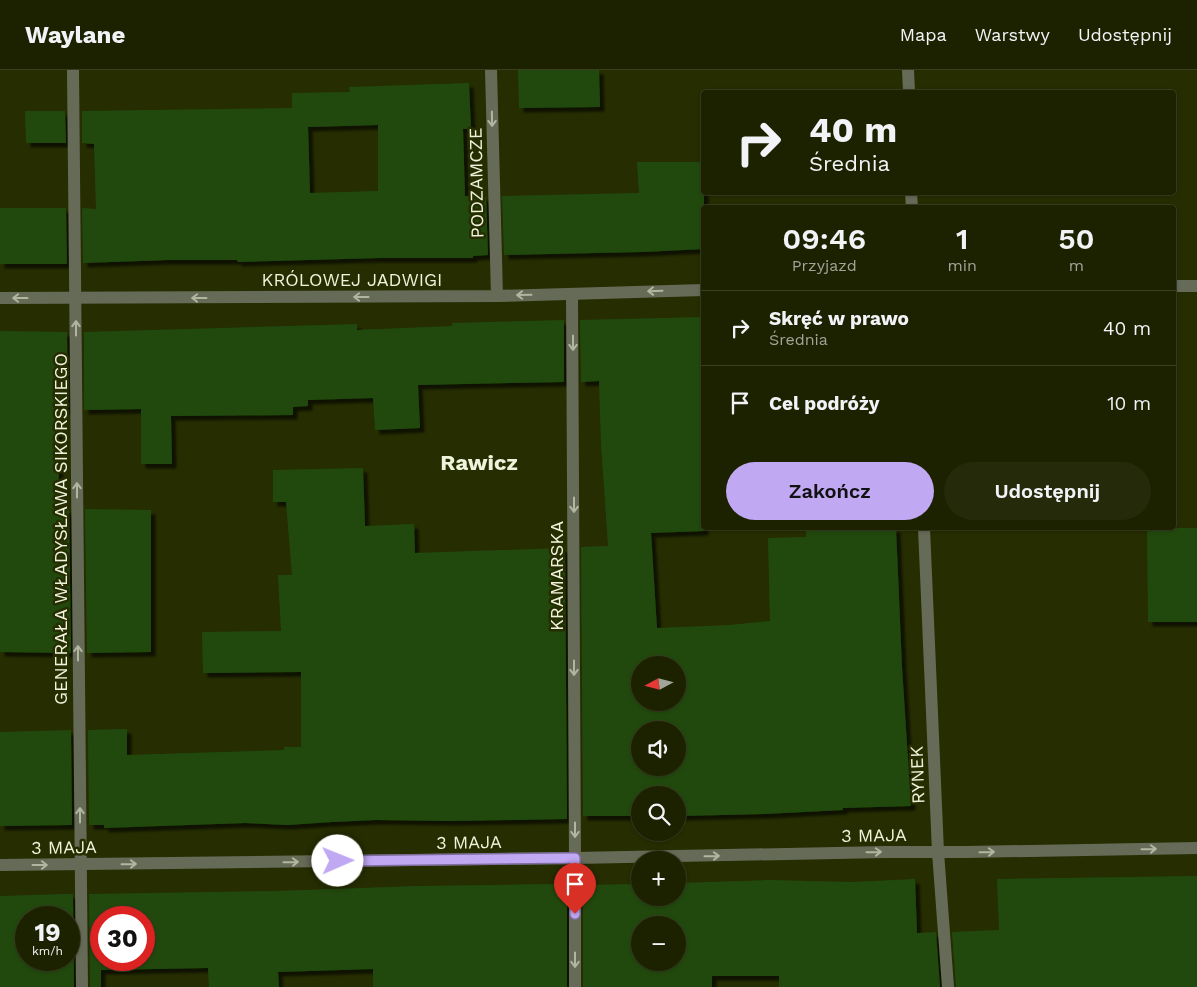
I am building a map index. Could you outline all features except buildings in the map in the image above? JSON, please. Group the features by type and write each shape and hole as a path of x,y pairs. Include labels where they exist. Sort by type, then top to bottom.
{"street":[{"name":"GENERAŁA WŁADYSŁAWA SIKORSKIEGO","path":"72,70 76,298 82,987"},
{"name":"PODZAMCZE","path":"491,70 497,296"},
{"path":"908,70 909,90"},
{"path":"1176,286 1197,286"},
{"name":"KRÓLOWEJ JADWIGI","path":"0,298 497,296 701,290"},
{"name":"KRAMARSKA","path":"572,294 575,987"},
{"name":"RYNEK","path":"924,530 938,852 948,987"},
{"path":"938,852 1197,848"},
{"name":"3 MAJA","path":"0,865 938,852"}],"district":[{"name":"Rawicz","path":"479,462"}],"route":[{"path":"338,861 575,858 575,914"}]}
